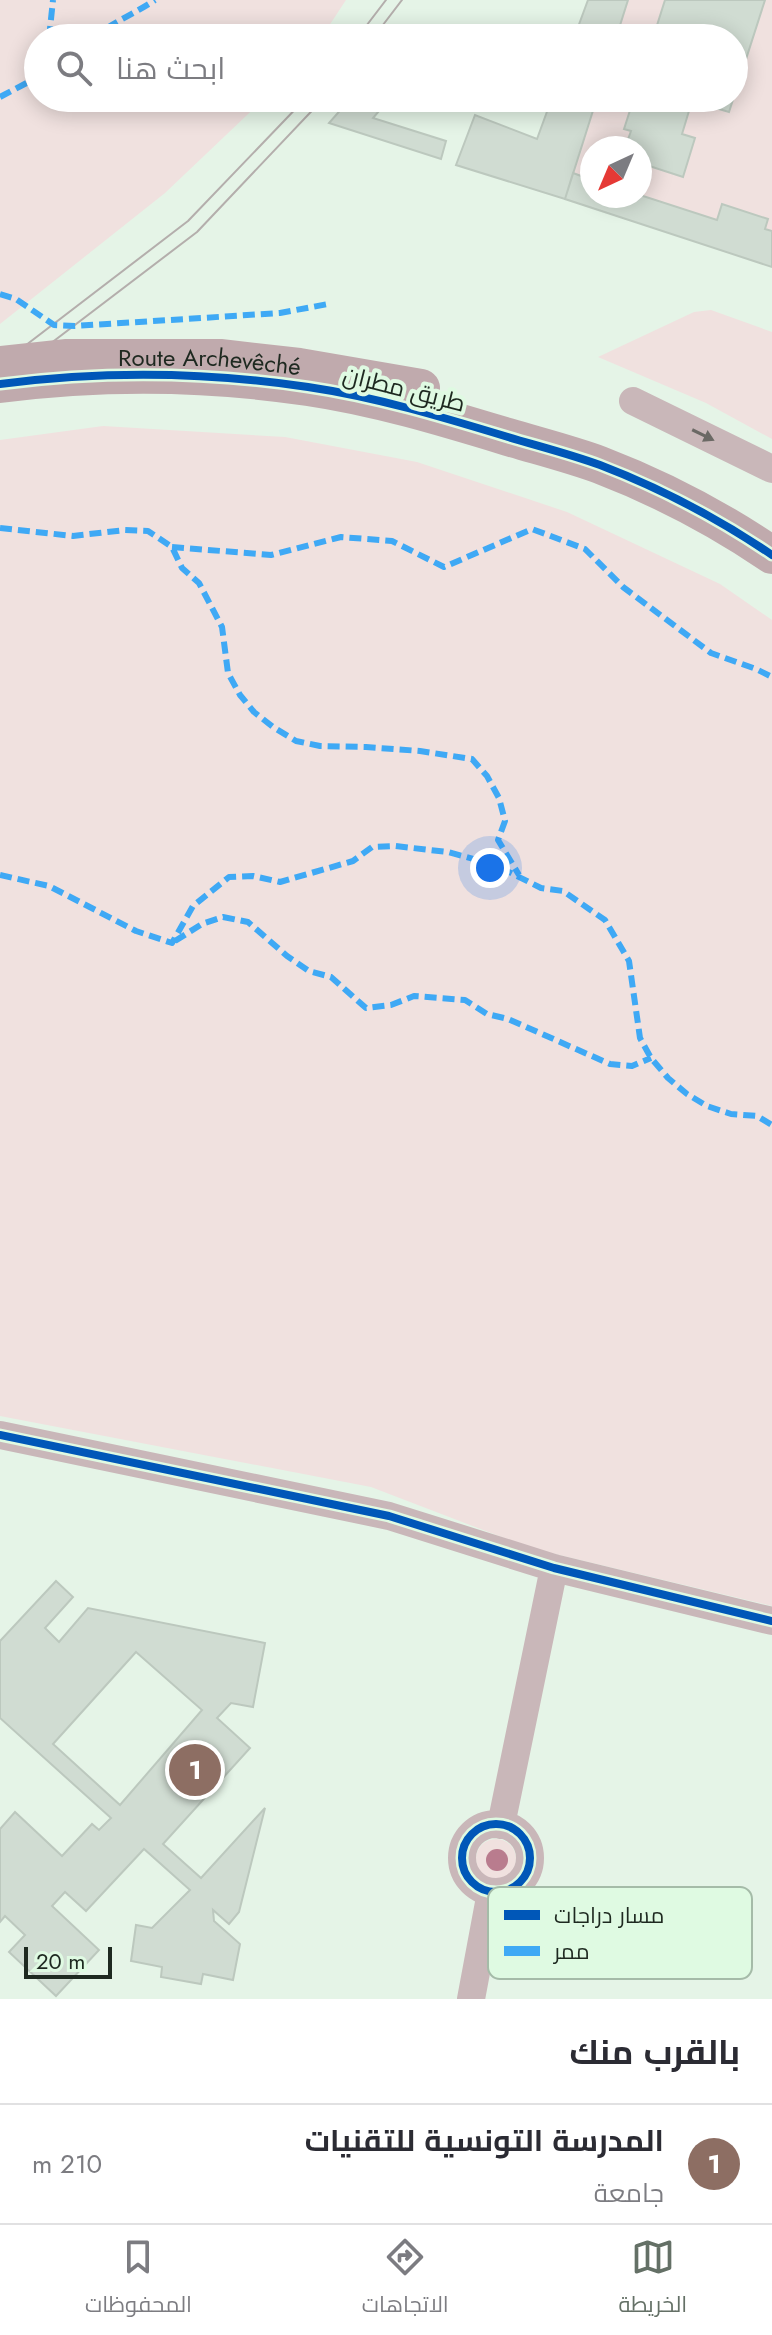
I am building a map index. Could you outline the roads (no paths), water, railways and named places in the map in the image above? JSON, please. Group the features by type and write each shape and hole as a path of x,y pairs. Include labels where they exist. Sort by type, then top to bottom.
{"street":[{"name":"Route Archevêché","path":"0,365 67,358 220,358 299,367 422,400 592,436 673,472 772,525"},
{"name":"طريق مطران","path":"0,384 52,378 218,378 422,400 601,465 678,500 772,555"},
{"path":"633,401 772,469"},
{"path":"0,1435 389,1516 554,1568 772,1621"},
{"path":"501,1825 554,1568"},
{"path":"488,1891 468,1878 462,1853 467,1840 488,1825 514,1829 524,1838 530,1864 525,1876 514,1887"},
{"path":"471,1999 488,1908"}],"tram line":[{"path":"368,24 386,0"},
{"path":"384,24 402,0"},
{"path":"0,365 188,221 293,112"},
{"path":"0,382 197,232 311,112"}],"place":[{"name":"المدرسة التونسية للتقنيات","path":"195,1770"}]}
